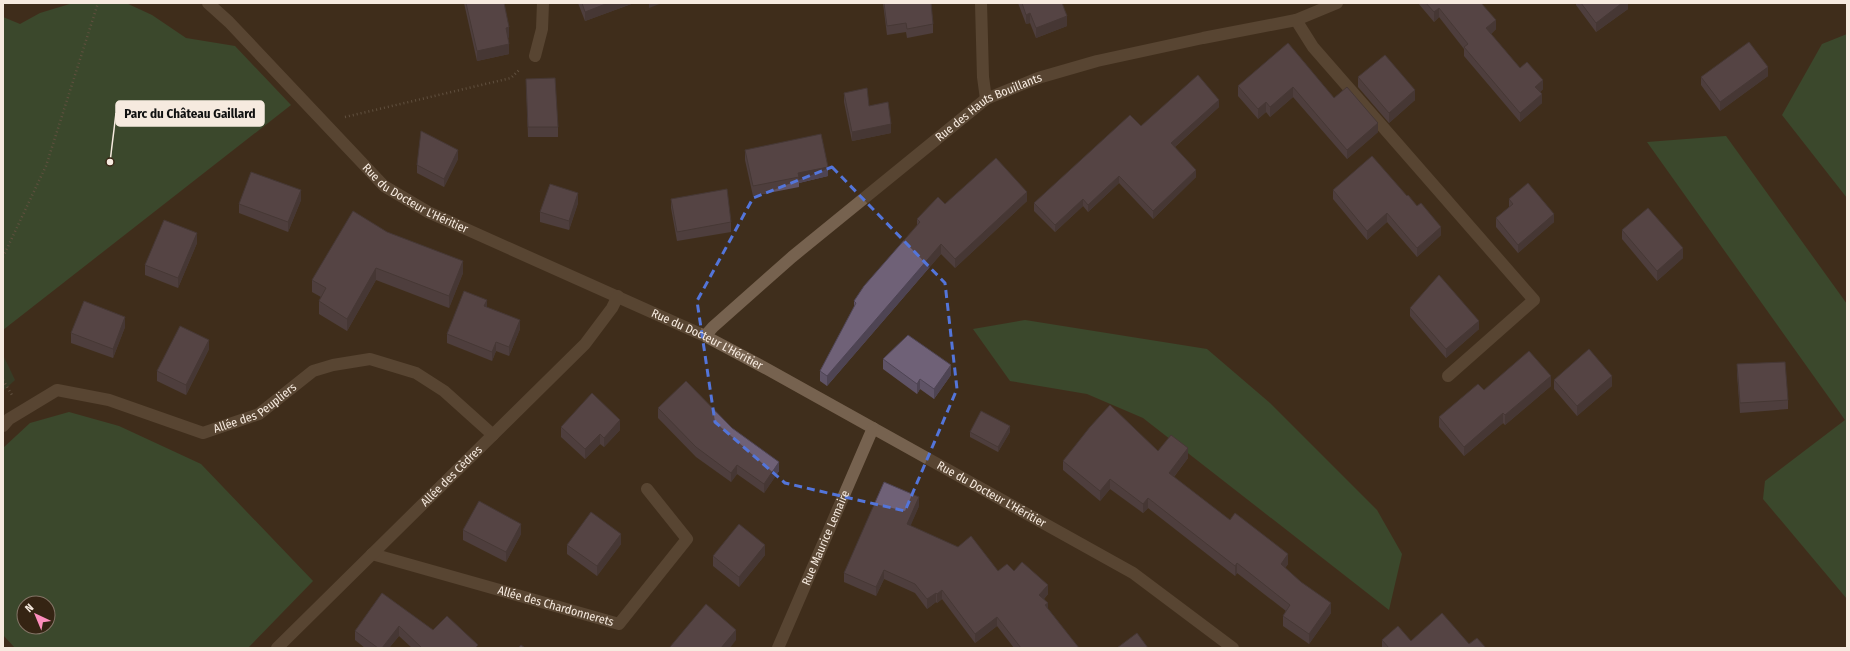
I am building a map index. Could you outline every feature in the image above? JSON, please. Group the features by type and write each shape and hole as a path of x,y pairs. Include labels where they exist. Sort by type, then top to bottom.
{"street":[{"name":"Rue du Docteur L'Héritier","path":"208,3 229,22 384,186 390,190 428,212 618,296 704,336 768,369 1133,573 1233,648"},
{"path":"535,56 542,29 543,3"},
{"path":"981,3 983,77 986,99"},
{"name":"Rue des Hauts Bouillants","path":"704,336 792,257 986,99 1038,78 1097,62 1203,38 1296,20 1337,3"},
{"path":"1296,20 1313,47 1534,300 1448,376"},
{"name":"Allée des Cèdres","path":"277,648 585,344 612,308 618,296"},
{"name":"Allée des Peupliers","path":"3,426 9,419 57,390 109,400 203,433 259,414 313,371 333,365 370,359 416,373 444,391 493,435"},
{"name":"Rue Maurice Lemaire","path":"778,648 873,428"},
{"name":"Allée des Chardonnerets","path":"372,554 619,624 687,539 647,489"}],"path":[{"path":"3,257 46,166 98,3"},
{"path":"324,122 511,78 535,56"}],"highlighted area":[{"path":"832,167 945,283 957,389 905,511 785,483 715,422 697,301 753,198"}],"green space":[{"path":"73,3 126,3 152,15 186,38 235,46 291,105 3,330 3,17 20,24 40,13"},
{"path":"1847,34 1847,198 1782,115 1822,44"},
{"path":"1726,136 1847,304 1847,599 1763,499 1765,481 1845,420 1647,142"},
{"path":"1025,320 1207,349 1270,403 1377,510 1402,554 1389,610 1143,418 1087,394 1010,381 973,329"},
{"path":"3,355 15,380 3,391"},
{"path":"69,412 119,426 201,464 313,581 248,648 15,648 3,635 3,448 30,423"}],"building":[{"path":"466,3 504,3 509,27 506,28 509,44 477,51"},
{"path":"582,3 608,3 585,12"},
{"path":"884,3 931,3 933,24 907,29 906,23 887,26"},
{"path":"1022,3 1062,3 1067,16 1036,28 1030,13 1026,15"},
{"path":"1426,3 1481,3 1496,20 1486,28 1520,68 1527,62 1543,80 1535,87 1542,94 1520,113 1464,47 1468,44 1439,8 1434,12"},
{"path":"1581,3 1622,3 1596,23"},
{"path":"1749,42 1768,67 1720,102 1701,77"},
{"path":"1288,43 1334,98 1347,87 1378,123 1347,150 1293,87 1270,107 1266,102 1258,109 1238,86"},
{"path":"1385,55 1415,90 1389,113 1358,77"},
{"path":"1198,75 1219,100 1171,143 1196,170 1153,211 1119,176 1088,205 1083,199 1055,225 1034,203 1130,115 1141,126"},
{"path":"555,78 558,127 528,127 526,79"},
{"path":"867,88 869,106 888,102 891,124 852,132 844,93"},
{"path":"421,131 458,150 444,179 417,165"},
{"path":"821,134 828,167 798,173 799,177 753,186 745,150"},
{"path":"1372,156 1407,196 1408,195 1417,206 1421,203 1441,227 1417,248 1387,213 1367,231 1333,190"},
{"path":"996,158 1027,192 955,259 941,244 827,376 820,371 856,303 854,301 864,286 920,222 917,219 938,197 945,204"},
{"path":"251,172 301,190 288,222 239,204"},
{"path":"1528,183 1554,214 1518,245 1496,218 1513,204 1509,199"},
{"path":"550,184 578,193 569,221 540,212"},
{"path":"727,189 731,222 677,232 671,199"},
{"path":"1648,208 1683,248 1657,271 1622,230"},
{"path":"353,211 387,232 463,261 449,296 376,268 347,319 319,301 326,288 312,280"},
{"path":"164,220 197,233 178,278 145,265"},
{"path":"1439,275 1479,321 1446,349 1410,308"},
{"path":"464,291 487,300 484,306 520,320 509,347 496,342 492,352 447,334"},
{"path":"84,301 125,317 113,349 71,333"},
{"path":"180,326 209,340 186,385 157,371"},
{"path":"908,335 951,365 934,389 920,379 917,384 883,359"},
{"path":"1589,349 1612,376 1577,406 1554,380"},
{"path":"1529,351 1551,376 1505,415 1503,413 1464,447 1439,417 1478,384 1484,390"},
{"path":"1785,362 1788,400 1740,403 1737,364"},
{"path":"686,381 732,428 779,462 764,484 737,465 731,473 696,447 658,408"},
{"path":"592,393 620,420 604,438 600,434 585,449 561,427"},
{"path":"1110,405 1158,451 1171,435 1188,448 1169,473 1230,520 1235,513 1288,554 1281,564 1301,582 1331,603 1309,634 1283,616 1290,605 1237,563 1235,566 1148,498 1143,504 1110,479 1100,491 1063,461"},
{"path":"981,411 1010,426 998,447 970,432"},
{"path":"884,482 919,497 907,524 958,547 971,536 998,571 1007,564 1014,571 1022,562 1048,585 1039,595 1048,603 1045,605 1079,648 1021,648 997,617 975,634 942,590 927,599 915,584 884,570 876,587 844,573"},
{"path":"479,501 521,524 506,552 463,530"},
{"path":"591,512 621,534 597,566 567,545"},
{"path":"739,524 765,545 739,577 713,556"},
{"path":"382,593 433,630 447,616 478,645 475,648 422,648 399,626 382,648 378,648 355,631"},
{"path":"706,604 736,630 721,648 670,647"},
{"path":"1442,613 1469,644 1477,638 1486,648 1389,648 1382,640 1398,626 1411,641"},
{"path":"1137,633 1148,648 1117,648"},
{"path":"521,645 525,648 518,648"}],"place":[{"name":"Parc du Château Gaillard","path":"110,162"}]}
